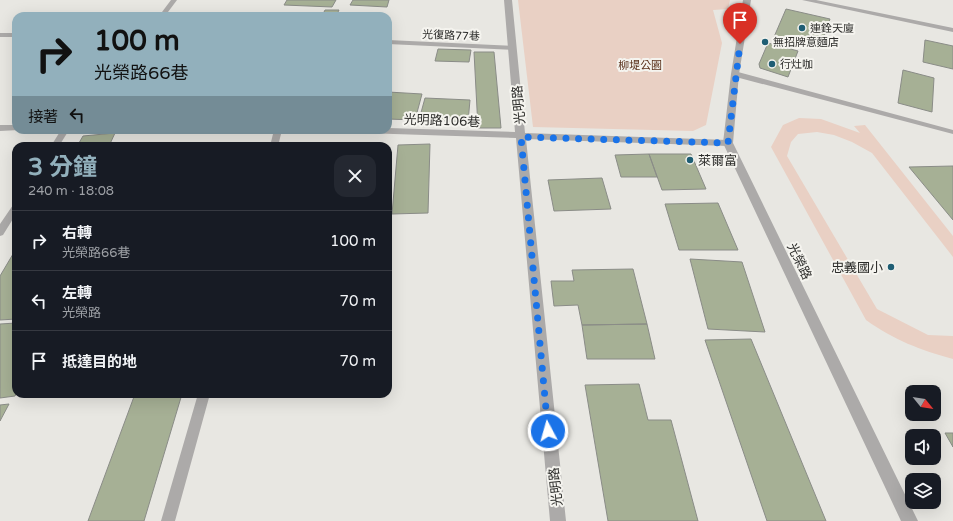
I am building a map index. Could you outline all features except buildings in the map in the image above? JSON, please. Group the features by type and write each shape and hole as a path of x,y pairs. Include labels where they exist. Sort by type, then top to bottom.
{"street":[{"name":"光明路","path":"508,0 545,401 558,521"},
{"path":"728,143 735,74 747,0"},
{"path":"806,0 953,30"},
{"path":"0,128 12,128"},
{"name":"光明路106巷","path":"392,131 521,137 728,143"},
{"name":"光榮路","path":"728,143 910,521"}],"lane":[{"path":"165,12 174,0"},
{"path":"0,35 12,35"},
{"name":"光復路77巷","path":"392,42 512,48"},
{"path":"735,74 953,132"},
{"path":"0,232 12,213"},
{"path":"168,521 203,398"}],"green space":[{"name":"柳堤公園","path":"518,0 730,0 728,9 713,10 722,43 706,125 693,131 533,127"},
{"path":"799,118 821,119 860,133 854,126 865,125 953,236 953,257 872,153 852,142 834,135 817,132 798,134 791,142 787,156 877,309 928,335 953,336 953,359 908,344 866,320 771,147 783,125"}],"place":[{"name":"連銓天廈","path":"802,28"},
{"name":"無招牌意麵店","path":"765,42"},
{"name":"行灶咖","path":"772,64"},
{"name":"萊爾富","path":"690,160"},
{"name":"忠義國小","path":"891,267"}],"route":[{"path":"548,431 521,137 728,143 735,74 740,44"}]}
